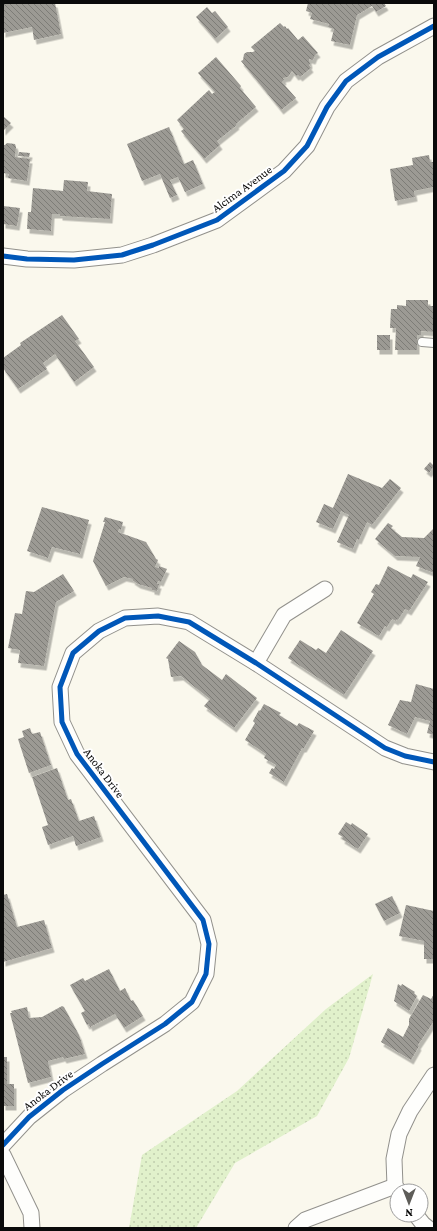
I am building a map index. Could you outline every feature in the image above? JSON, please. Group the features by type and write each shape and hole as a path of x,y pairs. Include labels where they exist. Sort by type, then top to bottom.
{"street":[{"name":"Alcima Avenue","path":"3,256 27,259 74,260 122,255 217,220 284,170 307,146 327,107 346,81 378,57 434,26"},
{"path":"256,663 284,615 325,589"},
{"name":"Anoka Drive","path":"3,1145 29,1117 63,1090 165,1024 192,1002 206,974 209,944 203,920 188,898 140,838 77,754 62,722 60,686 73,652 99,631 125,618 158,616 189,622 256,663 385,748 405,756 434,762"},
{"path":"396,1183 394,1159 398,1134 410,1111 434,1075"},
{"path":"3,1155 30,1213 32,1228"},
{"path":"296,1228 306,1220 389,1191"}],"lane":[{"path":"422,342 434,342"}],"green space":[{"path":"373,974 349,1058 317,1116 235,1163 196,1228 129,1228 142,1155 237,1091 326,1009"}],"building":[{"path":"3,3 55,3 61,34 34,40 32,27 3,33"},
{"path":"308,3 384,3 386,6 376,12 372,6 357,15 350,45 331,41 334,29 328,27 329,24 310,19 312,13 306,11"},
{"path":"207,7 212,13 215,11 228,27 215,39 196,17"},
{"path":"280,23 287,29 288,28 298,40 303,36 318,53 315,55 313,60 309,59 309,65 311,68 300,77 298,75 296,76 292,71 288,77 283,78 284,80 282,82 296,98 281,110 241,61 243,60 244,54 255,51 251,47"},
{"path":"216,57 241,86 240,88 256,107 217,141 220,145 204,159 181,131 184,129 177,120 209,90 212,94 215,92 198,73"},
{"path":"3,116 11,123 3,131"},
{"path":"169,127 184,164 193,160 203,184 185,192 178,177 170,180 177,195 170,198 160,174 142,181 127,144"},
{"path":"7,143 15,144 15,157 30,159 27,181 8,178 9,174 3,173 3,145"},
{"path":"19,152 30,153 29,157 18,156"},
{"path":"429,155 430,162 434,162 434,187 414,191 415,197 395,201 390,169 413,165 412,158"},
{"path":"64,180 88,182 87,191 112,194 110,219 60,216 60,214 52,214 51,231 27,229 28,212 31,212 33,188 63,191"},
{"path":"3,206 20,208 17,226 3,224"},
{"path":"406,300 428,300 428,306 434,306 434,332 421,331 421,335 417,335 417,350 395,350 396,328 390,328 391,309 397,309 397,305 406,306"},
{"path":"62,315 79,339 75,341 94,367 74,382 55,354 43,363 47,369 18,389 3,368 3,358 21,345 20,343"},
{"path":"377,335 390,335 390,350 377,350"},
{"path":"430,462 434,466 429,473 424,469"},
{"path":"348,474 382,488 390,479 401,488 372,525 367,522 353,549 337,542 349,515 341,511 333,529 316,522 324,504 333,508"},
{"path":"42,507 89,520 80,554 52,547 48,558 27,551"},
{"path":"105,517 123,522 121,530 119,529 118,532 146,542 158,560 155,567 159,568 159,566 167,569 161,582 158,581 157,584 159,584 157,591 138,584 132,580 133,579 124,577 106,586 93,561 105,522 103,522"},
{"path":"388,523 393,526 391,528 402,537 424,538 434,528 434,573 416,566 420,557 395,556 375,539"},
{"path":"388,566 411,578 413,574 428,582 409,611 405,609 396,621 392,619 387,627 385,626 379,636 357,623 374,594 371,592 376,584 379,585"},
{"path":"63,574 74,591 56,602 44,666 18,663 20,650 8,648 15,613 22,614 26,591 34,592"},
{"path":"341,630 373,651 344,695 288,658 300,640 316,650 318,648 326,653"},
{"path":"179,641 195,652 202,665 222,680 226,674 257,698 234,728 204,706 210,699 181,676 171,677 168,659 166,658"},
{"path":"416,684 434,689 434,735 427,733 430,721 415,717 407,734 388,725 400,700 411,702"},
{"path":"264,704 281,713 279,715 297,726 299,723 314,731 304,748 302,748 284,782 269,773 276,765 264,758 266,754 245,740 255,723 253,721"},
{"path":"30,728 32,734 40,732 51,765 29,773 18,739 24,737 22,731"},
{"path":"57,768 68,800 71,799 79,821 94,816 101,837 76,846 73,836 48,845 42,827 48,825 32,777"},
{"path":"346,822 351,825 352,823 368,834 358,849 342,839 343,837 338,834"},
{"path":"7,894 17,927 44,920 52,948 3,962 3,895"},
{"path":"392,896 400,913 384,921 375,904"},
{"path":"406,905 434,911 434,959 424,959 424,941 399,936"},
{"path":"109,969 120,991 125,988 131,1001 133,1000 143,1016 124,1028 115,1014 90,1027 89,1024 87,1025 81,1013 85,1011 70,985 83,978 85,981"},
{"path":"398,984 401,986 402,984 415,992 414,993 417,996 409,1011 394,1001"},
{"path":"434,994 434,1021 418,1045 419,1046 411,1060 381,1042 388,1028 403,1037 409,1025 409,1019 423,995 431,999"},
{"path":"62,1006 64,1007 79,1035 85,1054 48,1061 51,1077 28,1083 10,1013 12,1013 11,1011 27,1007 29,1018 42,1017"},
{"path":"3,1057 7,1057 7,1084 14,1084 14,1106 3,1106"}],"cycle path":[{"path":"3,256 27,259 74,260 122,255 153,245 217,220 284,171 307,146 327,107 346,81 378,57 434,26"},
{"path":"3,1145 29,1117 63,1090 165,1024 192,1002 206,974 209,944 203,920 77,754 62,722 60,687 73,653 99,631 125,618 158,616 189,622 256,663 385,748 405,756 434,762"}]}
